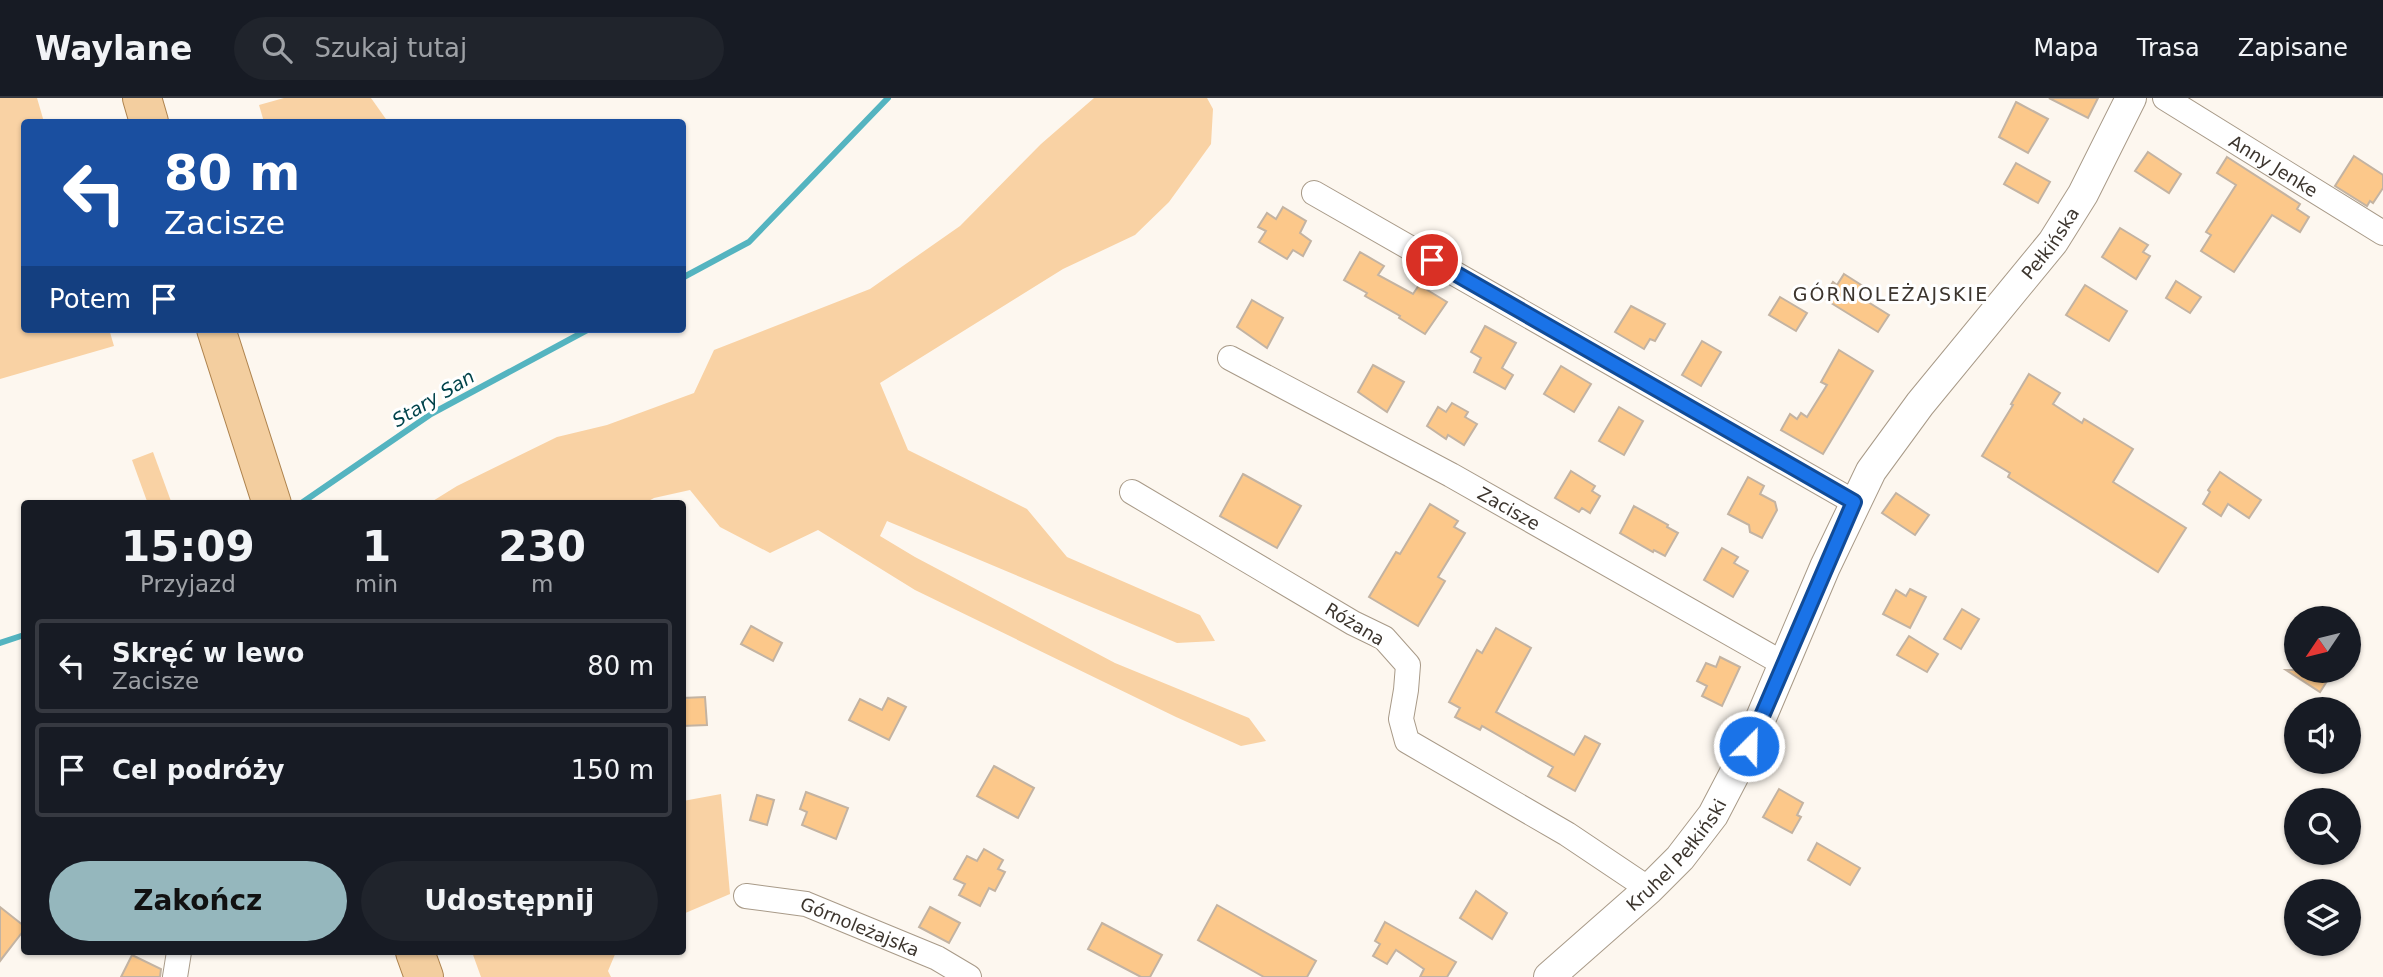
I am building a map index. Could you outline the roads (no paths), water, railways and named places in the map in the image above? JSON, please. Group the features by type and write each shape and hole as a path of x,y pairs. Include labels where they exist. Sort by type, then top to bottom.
{"main road":[{"path":"142,98 148,119"},
{"path":"217,333 267,489"},
{"path":"416,955 424,977"}],"street":[{"name":"Pełkińska","path":"1945,375 2053,242 2090,181 2130,98"},
{"name":"Anny Jenke","path":"2165,98 2383,233"},
{"path":"1314,193 1854,502"},
{"name":"Zacisze","path":"1230,358 1451,475 1784,664"},
{"name":"Kruhel Pełkiński","path":"1549,977 1680,858 1713,815 1734,778 1854,502 1889,445 1945,375"},
{"name":"Różana","path":"1132,492 1353,623 1384,638 1408,665 1401,719 1407,741 1567,834 1648,889"},
{"name":"Górnoleżajska","path":"746,896 806,904 937,958 969,977"},
{"path":"175,977 178,955"}],"waterway":[{"name":"Stary San","path":"686,276 749,242 888,98"},
{"name":"Stary San","path":"306,500 431,414 582,333"},
{"name":"Stary San","path":"0,643 21,636"}],"district":[{"name":"GÓRNOLEŻAJSKIE","path":"1891,294"}]}
